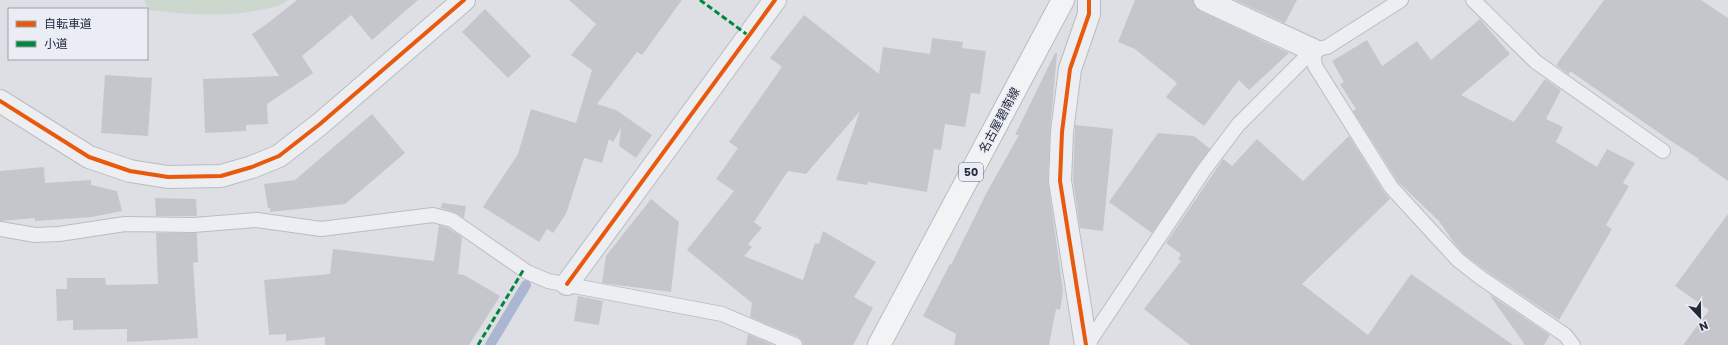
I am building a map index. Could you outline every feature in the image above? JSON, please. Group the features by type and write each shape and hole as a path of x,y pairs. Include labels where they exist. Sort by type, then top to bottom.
{"main road":[{"name":"名古屋碧南線","path":"879,345 1063,0"}],"street":[{"path":"0,101 89,157 130,171 168,177 221,176 252,167 279,156 320,124 464,0"},
{"path":"567,284 775,0"},
{"path":"1087,345 1060,181 1062,132 1070,68 1089,14 1089,0"},
{"path":"1205,0 1313,50"}],"lane":[{"path":"1087,345 1204,170 1238,125 1313,50 1327,48 1401,0"},
{"path":"1473,0 1536,62 1663,151"},
{"path":"1313,50 1315,66 1391,187 1458,260 1481,278 1565,335 1573,345"},
{"path":"0,229 35,235 59,234 125,224 193,225 257,220 321,229 433,214 452,220 527,272 548,281 567,284 578,288 722,314 795,345"}],"shaded area":[{"path":"144,0 288,0 278,6 267,9 218,15 149,10"}],"building":[{"path":"297,0 418,0 372,40 351,15 302,56 313,73 267,104 268,124 246,125 246,131 205,133 203,79 279,76 252,34"},
{"path":"569,0 682,0 642,55 637,52 597,104 616,110 652,135 636,158 619,146 621,128 613,142 609,139 602,163 584,158 566,214 553,233 547,229 539,242 483,207 518,154 531,109 576,123 592,70 571,55 596,24"},
{"path":"1135,0 1193,0 1195,7 1200,11 1289,53 1249,90 1239,80 1204,126 1166,97 1177,83 1135,49 1118,42"},
{"path":"1235,0 1297,0 1285,23"},
{"path":"1604,0 1701,0 1728,18 1728,181 1698,160 1699,159 1570,71 1569,75 1556,65"},
{"path":"485,9 531,56 508,78 462,32"},
{"path":"804,15 879,74 883,47 930,54 932,38 963,42 962,48 986,51 980,94 971,93 965,127 945,124 941,150 934,149 927,192 868,182 867,185 836,180 860,111 806,174 788,171 754,222 762,228 748,244 752,247 744,256 803,280 815,243 819,244 823,231 876,262 854,297 873,308 853,345 803,345 802,340 798,337 750,317 752,303 687,250 734,191 716,179 738,148 729,142 782,67 770,58"},
{"path":"1480,19 1510,54 1461,95 1514,122 1545,79 1561,90 1546,119 1563,127 1556,142 1597,167 1607,149 1635,163 1623,183 1629,186 1606,225 1612,229 1559,320 1486,271 1464,254 1439,221 1398,182 1353,111 1356,109 1340,84 1344,82 1332,61 1367,40 1382,66 1417,41 1431,60"},
{"path":"1055,53 1057,53 1050,131 1048,181 1063,291 1060,310 1056,309 1049,345 954,345 956,334 923,316 950,264 951,265 987,192 1019,135 1015,135"},
{"path":"105,75 152,78 148,136 101,133"},
{"path":"372,114 405,153 345,204 270,212 264,184 295,180"},
{"path":"1075,125 1113,129 1103,231 1080,228 1073,180"},
{"path":"1158,133 1194,136 1210,149 1152,233 1109,202"},
{"path":"1349,136 1384,192 1390,199 1302,284 1368,335 1411,274 1513,345 1190,345 1144,309 1181,261 1178,259 1181,254 1166,243 1223,159 1232,166 1257,139 1303,181"},
{"path":"44,167 45,183 91,180 91,185 117,191 122,211 92,217 35,221 35,218 0,221 0,171"},
{"path":"155,198 196,199 197,216 156,216"},
{"path":"651,199 679,222 671,292 602,283 606,256"},
{"path":"442,203 466,206 464,218 454,212 441,208"},
{"path":"1728,214 1728,345 1683,345 1709,310 1675,286"},
{"path":"439,225 448,228 462,237 458,274 464,275 500,296 469,345 325,345 325,337 286,341 286,334 269,335 264,280 330,274 333,249 434,261"},
{"path":"156,233 197,233 198,262 193,263 198,338 127,342 127,329 73,330 73,320 57,321 56,289 67,289 67,278 105,278 106,285 158,284"},
{"path":"1489,294 1550,335 1544,345 1525,345"},
{"path":"578,296 603,301 599,325 574,321"},
{"path":"748,334 773,345 746,345"}],"waterway":[{"path":"490,345 526,285"}],"marked path":[{"path":"700,0 749,36"},
{"path":"478,345 524,269"}],"cycle path":[{"path":"0,101 89,157 130,171 168,177 221,176 252,167 279,156 320,124 464,0"},
{"path":"567,284 775,0"},
{"path":"1086,345 1060,181 1062,132 1070,69 1089,14 1089,0"}]}
